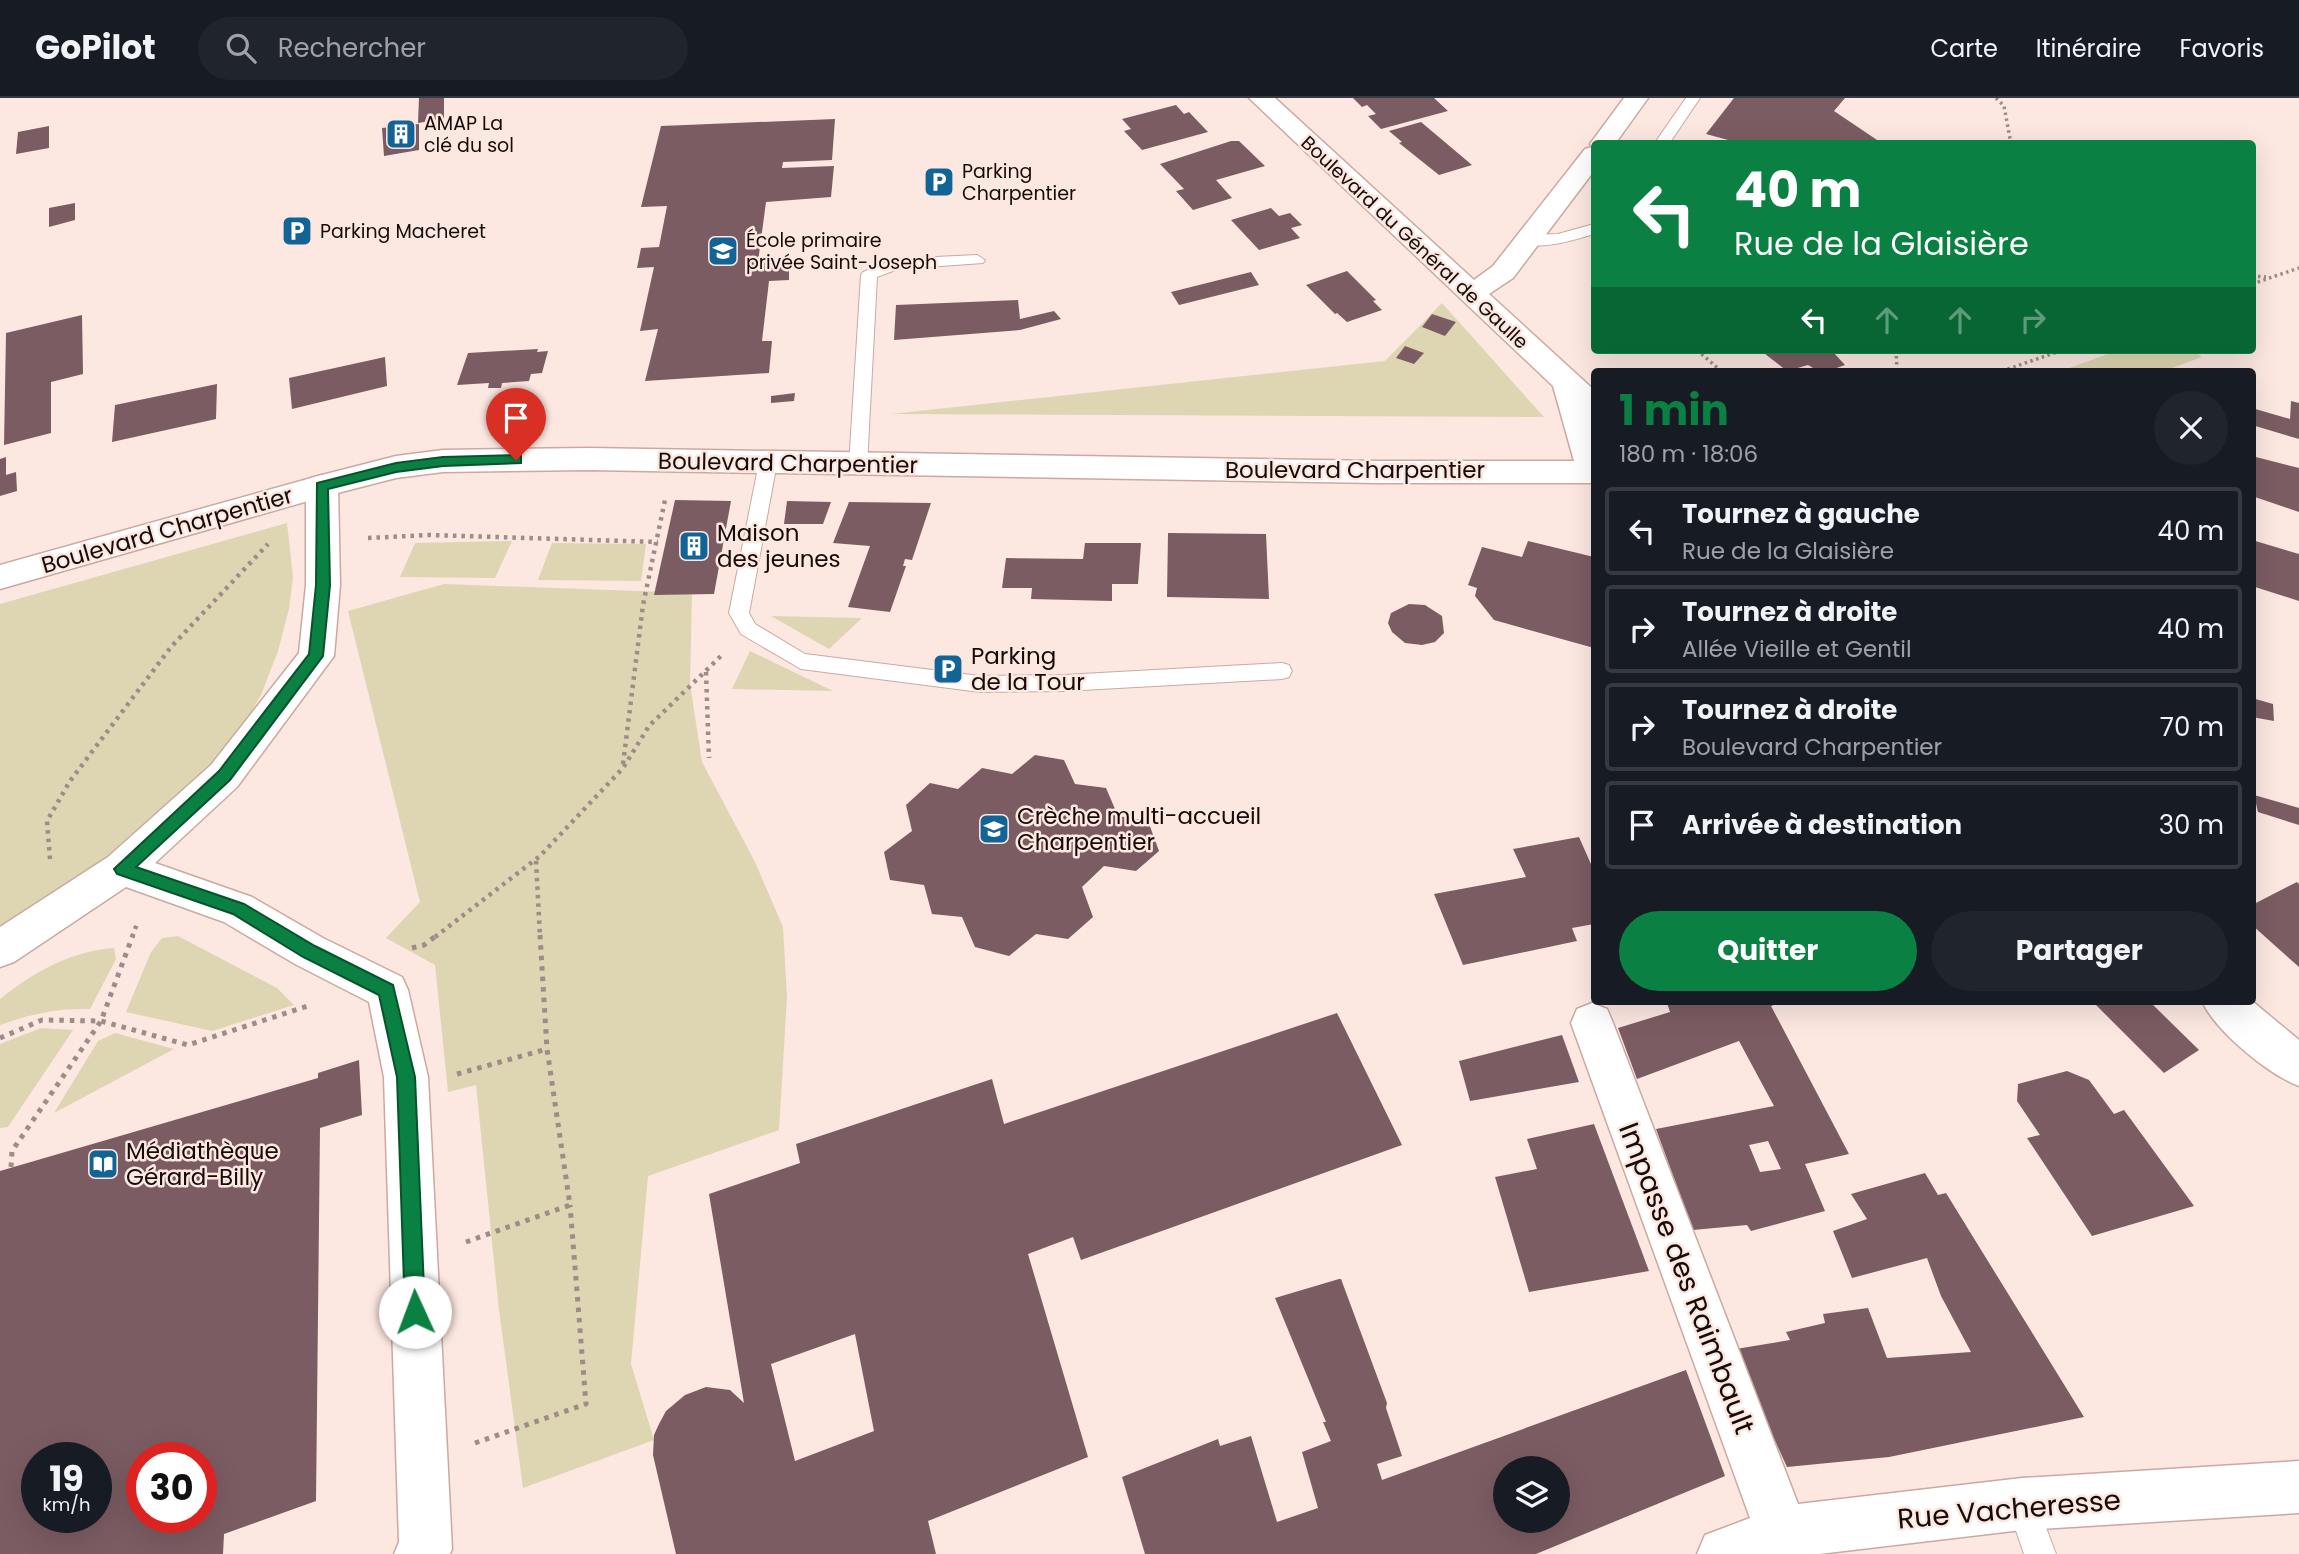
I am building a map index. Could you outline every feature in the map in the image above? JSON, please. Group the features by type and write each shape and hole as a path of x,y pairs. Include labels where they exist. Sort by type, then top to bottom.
{"street":[{"name":"Boulevard du Général de Gaulle","path":"1261,98 1591,404"},
{"path":"1605,140 1636,98"},
{"path":"1472,295 1503,272 1591,158"},
{"path":"1569,385 1591,465"},
{"name":"Boulevard Charpentier","path":"0,577 321,486 396,467 443,461 589,459 1379,472 1591,472"},
{"path":"0,948 122,869 224,776 316,656 323,585 321,486"},
{"path":"122,869 239,909 387,990 406,1077 426,1549 421,1554"},
{"path":"2227,1005 2299,1066"},
{"name":"Impasse des Raimbault","path":"1592,1023 1782,1532"},
{"path":"2255,1031 2299,1090"},
{"name":"Rue Vacheresse","path":"1724,1554 1782,1532 2022,1503 2299,1487"}],"lane":[{"path":"1664,140 1693,98"},
{"path":"1529,240 1559,239 1591,230"},
{"path":"858,465 869,275 895,264 977,260"},
{"path":"768,463 739,613 748,629 801,661 980,684 1064,684 1282,671"},
{"path":"2022,1503 2040,1554"}],"path":[{"path":"1996,98 2004,106 2012,140"},
{"path":"2256,283 2299,268"},
{"path":"2256,276 2271,278"},
{"path":"1702,354 1718,368"},
{"path":"2011,368 2051,354"},
{"path":"623,768 643,605 671,461"},
{"path":"50,870 47,821 70,781 171,647 276,537 323,540 430,535 657,542"},
{"path":"338,965 424,945 536,860 623,768 649,726 748,629"},
{"path":"706,671 709,758"},
{"path":"422,1463 586,1404 570,1205 547,1049 536,860"},
{"path":"11,1167 12,1151 101,1021 138,923 125,925"},
{"path":"0,1038 42,1020 101,1021 188,1045 312,1005 387,990"},
{"path":"468,1071 547,1049"},
{"path":"500,1228 570,1205"}],"shaded area":[{"path":"1442,303 1544,417 891,414 1385,361"},
{"path":"2108,354 2198,354 2202,357 2172,368 2069,368"},
{"path":"287,523 293,577 289,609 278,651 261,695 235,740 147,837 0,931 0,604"},
{"path":"512,541 495,578 400,577 415,543"},
{"path":"552,543 646,544 641,581 538,580"},
{"path":"444,584 692,593 690,684 702,762 755,862 783,927 787,997 779,1130 648,1176 631,1364 654,1440 523,1488 499,1310 476,1085 448,1092 435,965 386,938 420,902 348,611"},
{"path":"771,616 862,618 829,649"},
{"path":"750,651 833,691 732,689"},
{"path":"178,936 277,988 294,1005 212,1031 126,1012 151,952 162,938"},
{"path":"114,948 116,959 90,1009 44,1012 0,1025 0,999 26,980 68,958"},
{"path":"41,1028 73,1030 8,1127 0,1128 0,1044"},
{"path":"115,1033 174,1049 54,1113 98,1041"}],"building":[{"path":"419,98 444,98 444,119 418,123"},
{"path":"1353,98 1434,98 1448,111 1381,129 1368,116 1376,114 1367,105 1362,107"},
{"path":"1734,98 1845,98 1834,111 1877,140 1728,140 1706,134"},
{"path":"1176,105 1184,114 1189,112 1208,132 1142,150 1124,131 1131,129 1122,119"},
{"path":"835,119 832,160 783,162 782,168 834,166 831,197 766,202 758,262 789,260 789,280 769,281 762,341 772,341 769,373 645,381 658,329 640,331 654,267 637,268 641,248 659,247 667,206 641,207 661,126"},
{"path":"1421,122 1472,165 1439,175 1399,143 1402,142 1389,131"},
{"name":"AMAP La clé du sol","path":"419,124 419,150 384,156 382,128"},
{"path":"49,126 49,148 16,154 18,132"},
{"path":"1231,141 1239,141 1265,166 1216,180 1232,198 1193,210 1176,191 1184,189 1160,164"},
{"path":"75,203 75,220 49,227 49,208"},
{"path":"1271,208 1279,216 1290,213 1302,225 1291,228 1300,238 1259,250 1231,220"},
{"path":"1347,271 1376,300 1373,301 1382,310 1347,322 1335,314 1306,285"},
{"path":"1251,272 1259,285 1179,305 1171,292"},
{"path":"1018,300 1020,319 1054,311 1061,319 1020,330 894,340 896,305"},
{"path":"1432,314 1456,322 1445,336 1422,327"},
{"path":"82,315 83,374 51,382 51,433 4,445 6,333"},
{"path":"1405,346 1424,353 1414,364 1396,358"},
{"path":"538,349 537,352 548,351 542,373 531,374 529,381 502,383 501,388 488,388 489,383 457,385 468,353"},
{"path":"1765,354 1835,354 1845,365 1836,368 1813,368 1808,365 1783,368"},
{"path":"385,357 387,386 292,409 289,378"},
{"path":"217,384 216,419 112,442 115,405"},
{"path":"795,393 794,401 771,403 771,396"},
{"path":"2291,401 2299,403 2299,439 2256,426 2256,409 2290,419"},
{"path":"6,457 6,475 16,472 17,491 0,496 0,459"},
{"path":"2256,457 2299,468 2299,512 2256,497"},
{"name":"Maison des jeunes","path":"675,500 731,501 714,594 654,595"},
{"path":"787,501 831,502 823,524 784,524"},
{"path":"849,502 931,503 912,560 905,559 903,566 906,566 890,612 848,607 870,546 833,543"},
{"path":"1168,533 1266,534 1269,599 1167,597"},
{"path":"1528,541 1591,556 1591,647 1494,620 1475,596 1477,588 1468,585 1482,547 1522,557"},
{"path":"2256,541 2299,554 2299,601 2256,587"},
{"path":"1085,543 1141,543 1138,584 1112,584 1112,601 1031,599 1032,588 1002,588 1006,558 1083,559"},
{"path":"1409,604 1425,605 1442,616 1444,633 1435,642 1422,645 1405,643 1392,632 1388,623 1391,613"},
{"path":"2256,699 2273,704 2274,721 2256,718"},
{"path":"1035,755 1064,760 1075,784 1106,788 1118,816 1148,821 1159,851 1136,871 1104,866 1082,887 1093,917 1068,939 1036,934 1009,956 975,947 962,917 932,914 924,885 890,880 884,852 912,831 906,805 930,783 958,789 982,768 1012,774"},
{"path":"2256,796 2299,808 2299,825 2258,812"},
{"path":"1579,837 1591,864 1591,925 1572,928 1577,941 1463,965 1434,894 1526,877 1513,849"},
{"path":"2297,882 2299,884 2299,967 2256,929 2256,903"},
{"path":"1668,1005 1774,1005 1771,1006 1849,1154 1805,1164 1825,1211 1751,1231 1747,1225 1693,1230 1656,1129 1774,1106 1739,1041 1637,1079 1618,1028 1670,1012","holes":["1768,1141 1781,1169 1760,1172 1749,1145"]},
{"path":"2096,1005 2153,1005 2199,1050 2164,1073"},
{"path":"1337,1013 1402,1145 1081,1260 1073,1237 1028,1254 1088,1457 928,1521 936,1554 676,1554 653,1455 654,1435 666,1411 685,1395 706,1387 730,1390 744,1403 709,1194 800,1163 796,1144 992,1079 1004,1124","holes":["855,1334 874,1431 795,1461 771,1364"]},
{"path":"1562,1035 1579,1082 1470,1101 1459,1061"},
{"path":"359,1060 362,1115 320,1128 316,1501 224,1534 223,1554 0,1554 0,1171 318,1078 318,1073"},
{"path":"2067,1071 2089,1080 2114,1114 2124,1110 2194,1206 2092,1236 2027,1138 2040,1135 2017,1101 2018,1084"},
{"path":"1594,1124 1649,1271 1529,1292 1495,1177 1537,1169 1527,1139"},
{"path":"1925,1173 1938,1195 1946,1193 2084,1417 1889,1457 1787,1467 1734,1351 1736,1349 1790,1340 1786,1332 1825,1323 1823,1314 1868,1308 1887,1358 1971,1352 1941,1296 1927,1258 1852,1278 1833,1231 1867,1219 1851,1194"},
{"path":"1341,1279 1387,1403 1386,1408 1402,1456 1377,1464 1382,1480 1686,1370 1725,1476 1536,1554 1145,1554 1122,1477 1218,1439 1220,1446 1251,1436 1277,1522 1318,1508 1302,1452 1331,1441 1323,1422 1326,1422 1275,1298"}],"place":[{"name":"AMAP La clé du sol","path":"401,134"},
{"name":"Parking Charpentier","path":"939,182"},
{"name":"Parking Macheret","path":"297,231"},
{"name":"École primaire privée Saint-Joseph","path":"723,251"},
{"name":"Maison des jeunes","path":"694,546"},
{"name":"Parking de la Tour","path":"948,669"},
{"name":"Crèche multi-accueil Charpentier","path":"994,829"},
{"name":"Médiathèque Gérard-Billy","path":"103,1164"}],"route":[{"path":"415,1312 406,1077 387,990 309,951 239,909 122,869 224,776 316,656 323,585 321,486 396,467 443,461 516,460"}]}
